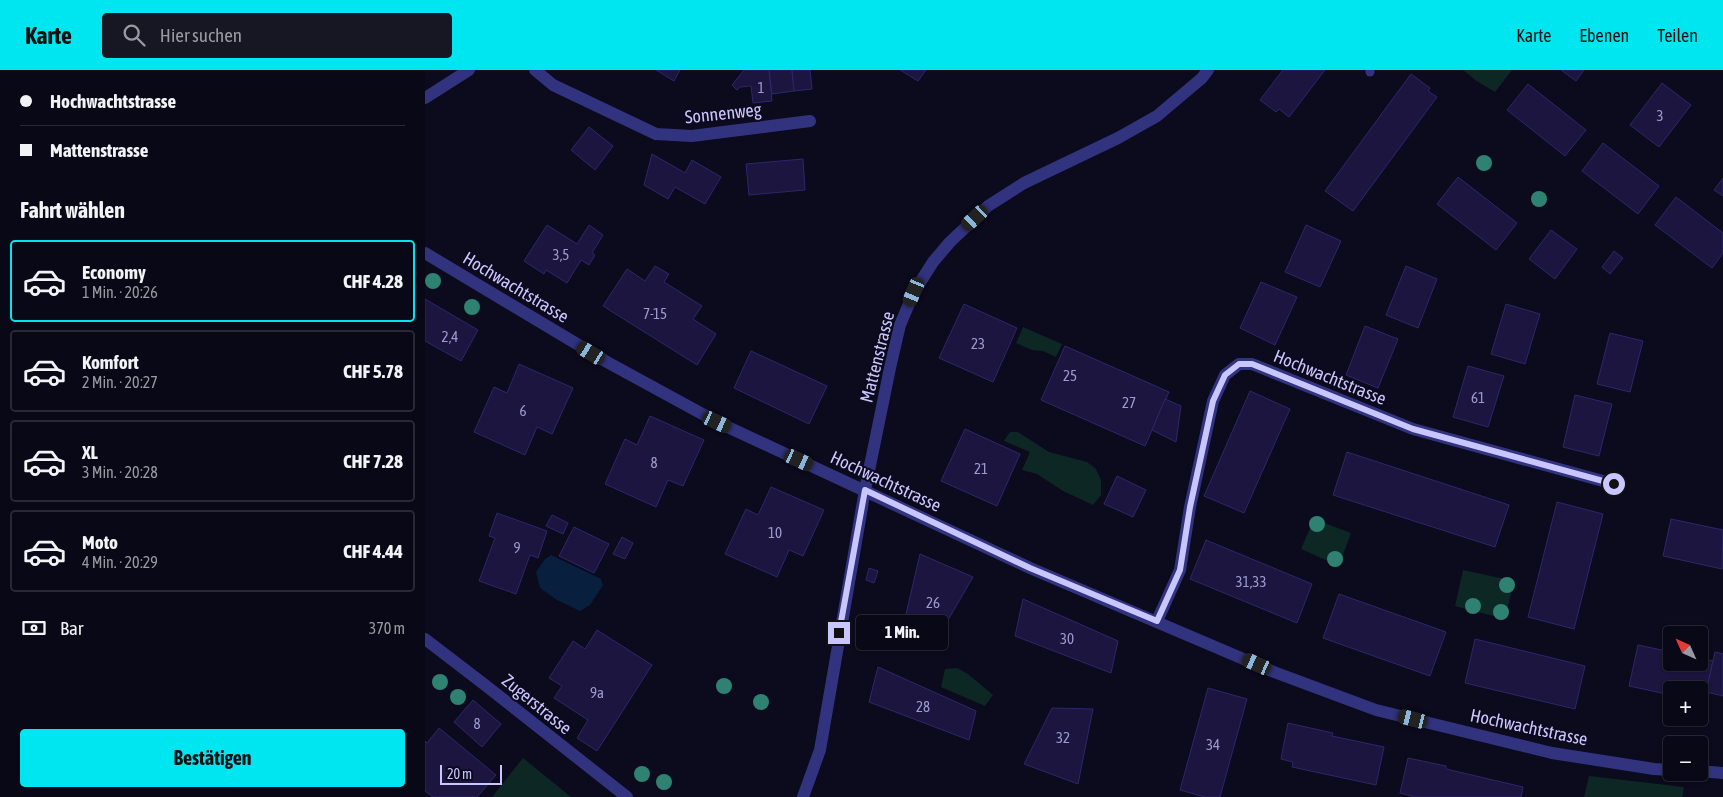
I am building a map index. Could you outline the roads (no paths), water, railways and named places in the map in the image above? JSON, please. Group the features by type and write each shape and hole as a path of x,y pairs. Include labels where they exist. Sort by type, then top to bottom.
{"street":[{"path":"425,98 469,70"},
{"name":"Sonnenweg","path":"535,70 553,85 656,134 693,136 811,121"},
{"name":"Mattenstrasse","path":"803,797 820,750 865,490 889,368 900,325 914,292 933,262 949,242 988,206 1024,183 1118,138 1157,116 1202,78 1208,70"},
{"name":"Hochwachtstrasse","path":"425,253 607,362 709,417 1030,568 1274,672 1376,710 1552,753 1663,770"},
{"name":"Hochwachtstrasse","path":"1157,621 1180,570 1190,507 1213,401 1225,375 1239,364 1252,364 1413,429 1614,484"},
{"name":"Zugerstrasse","path":"425,640 485,684 627,797"},
{"path":"1708,772 1723,773"}],"water":[{"path":"551,555 601,579 603,585 590,605 580,611 557,600 540,588 536,572 545,559"}]}
